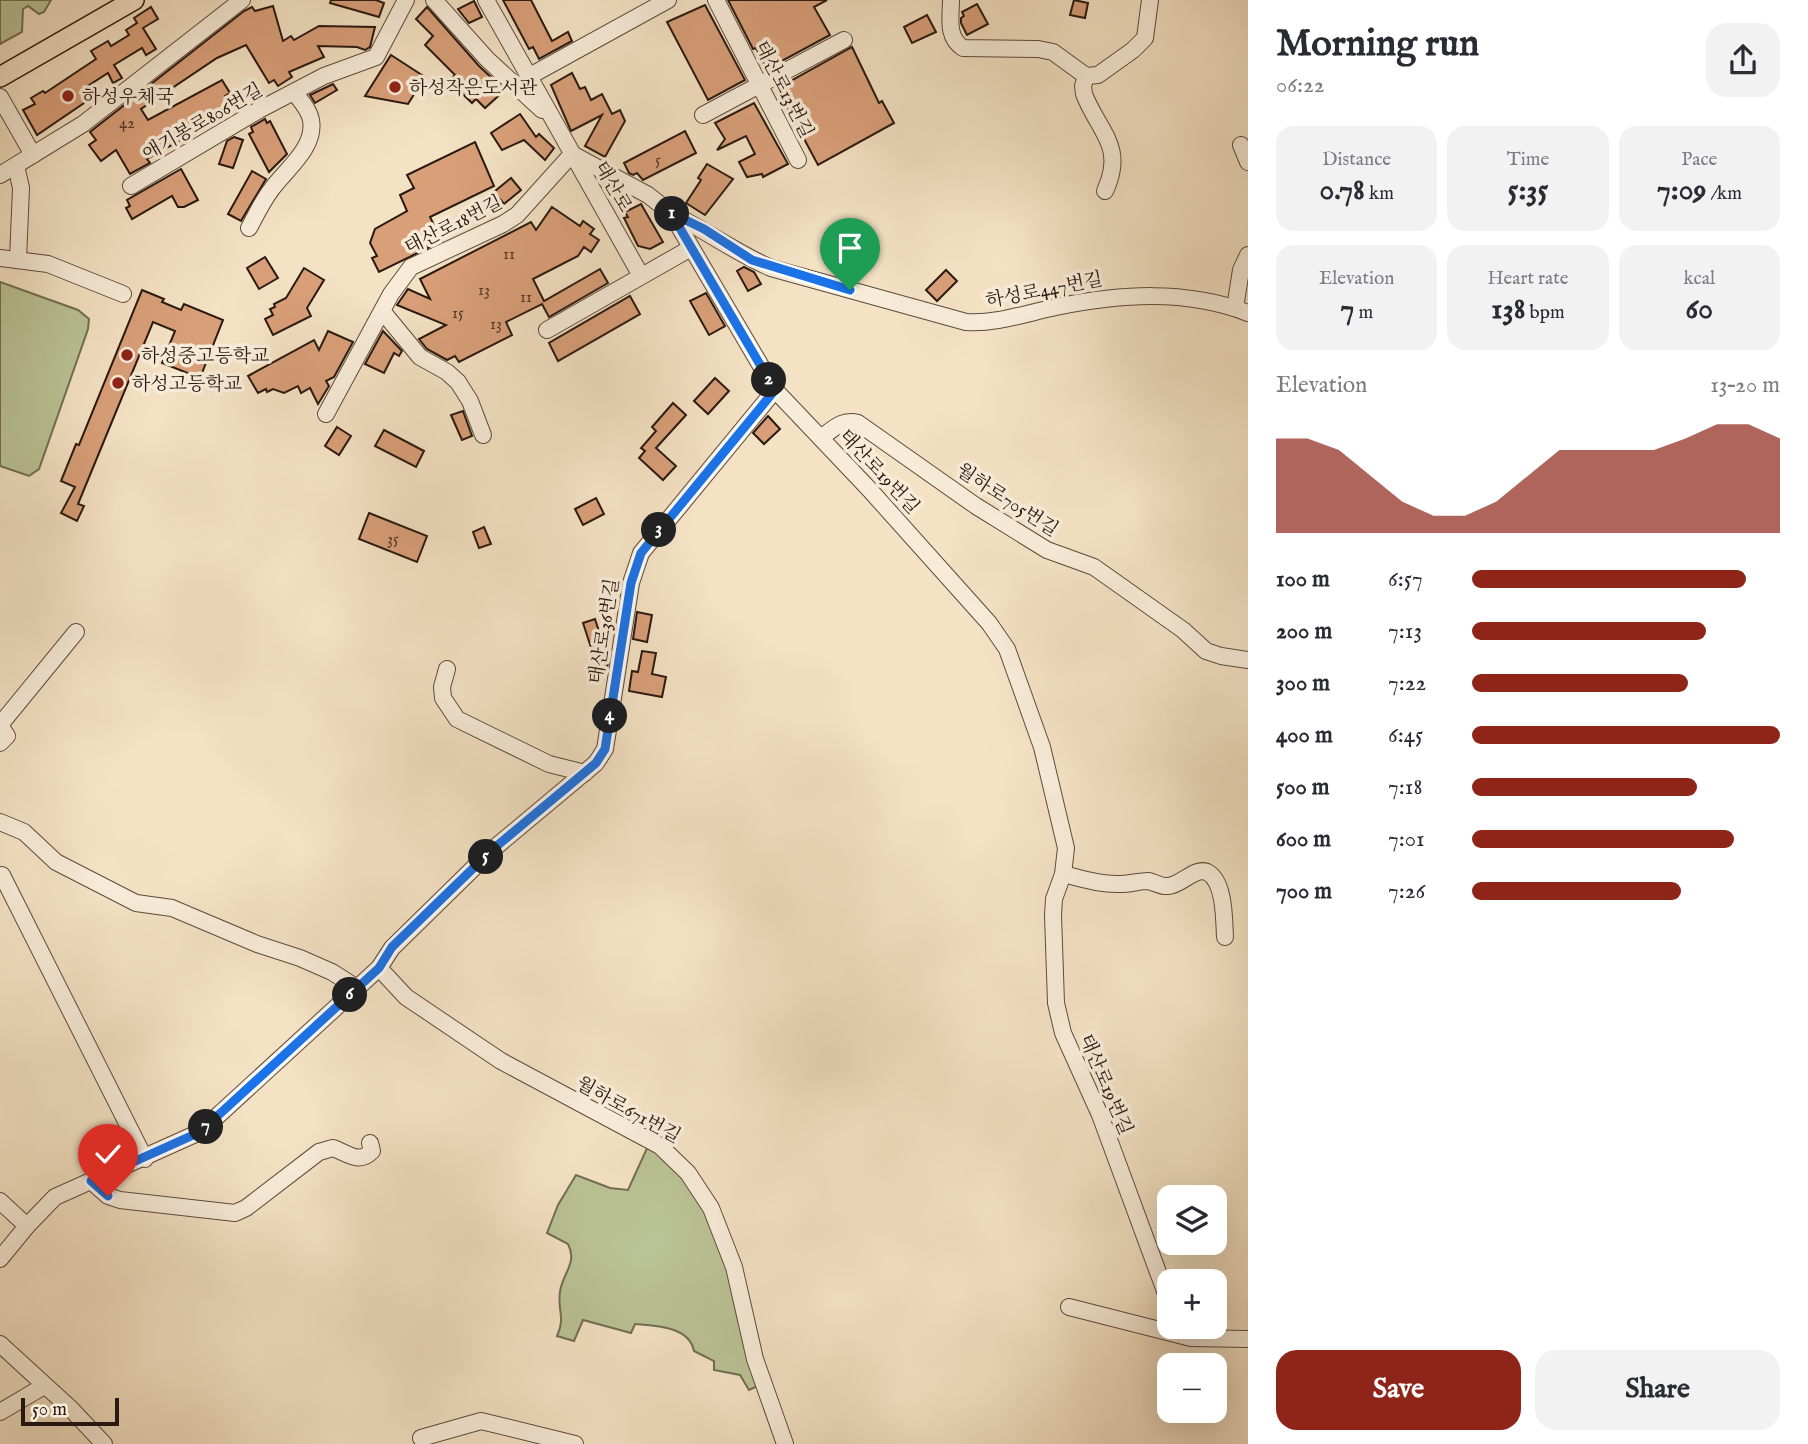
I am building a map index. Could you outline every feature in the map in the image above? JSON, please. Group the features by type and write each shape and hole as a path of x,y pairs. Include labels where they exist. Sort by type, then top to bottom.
{"main road":[{"path":"0,77 134,0"}],"street":[{"path":"0,175 83,124 243,0"},
{"name":"애기봉로806번길","path":"131,186 324,76 376,57 406,0"},
{"name":"태산로","path":"486,0 640,274"},
{"path":"528,77 668,0"},
{"name":"태산로13번길","path":"716,0 798,160"},
{"path":"951,0 951,34 962,48 1045,50 1066,60 1086,76 1098,75 1145,38 1150,0"},
{"name":"태산로","path":"440,2 522,93 551,118"},
{"path":"703,115 844,40"},
{"path":"1086,76 1084,94 1111,142 1111,172 1105,191"},
{"name":"애기봉로806번길","path":"249,228 262,203 300,155 308,140 311,120 307,109 294,92"},
{"path":"0,97 33,155"},
{"path":"1241,145 1248,162"},
{"name":"태산로19번길","path":"572,154 648,195 671,213 775,390 989,623 1007,649 1042,747 1062,820 1066,848 1053,915 1056,1003 1061,1023 1100,1115 1157,1270"},
{"name":"태산로18번길","path":"326,415 401,277 411,267 517,215 572,154"},
{"path":"16,166 21,188 18,259"},
{"name":"하성로447번길","path":"671,213 704,229 743,255 771,268 966,322 992,321 1088,301 1142,294 1241,310 1241,270 1248,255"},
{"path":"547,330 640,274 691,248"},
{"path":"0,258 48,264 123,294"},
{"path":"383,313 421,357 447,372 458,382 470,401 484,435"},
{"name":"태산로36번길","path":"0,1259 55,1197 145,1159 200,1132 379,968 392,947 483,859 596,763 605,749 631,583 641,553 775,390"},
{"name":"월하로705번길","path":"821,438 839,424 848,421 858,423 976,506 1047,550 1094,567 1183,630 1206,651 1248,660"},
{"path":"0,743 7,736 0,725 76,632"},
{"path":"446,669 443,698 457,719 549,764 584,773"},
{"path":"0,822 24,832 56,862 136,903 172,908 311,963 357,988"},
{"path":"1063,874 1105,884 1152,881 1165,887 1176,885 1196,872 1205,871 1213,877 1218,889 1225,937"},
{"path":"2,874 145,1159"},
{"name":"월하로671번길","path":"379,968 406,998 501,1061 660,1146 688,1172 711,1208 734,1267 755,1359 785,1444"},
{"path":"91,1181 108,1196 120,1200 235,1213 265,1195 319,1152 332,1148 356,1159 367,1157 372,1151 370,1143"},
{"path":"0,1201 27,1226"},
{"path":"1069,1307 1157,1327"},
{"path":"1227,1337 1248,1339"},
{"path":"0,1344 104,1444"},
{"path":"0,1412 44,1386"},
{"path":"421,1438 481,1421 575,1444"}],"green space":[{"path":"0,0 51,0 44,12 39,14 28,6 23,9 22,32 0,44"},
{"path":"0,282 78,310 89,319 88,329 39,469 29,476 0,466"},
{"path":"648,1146 655,1147 698,1196 728,1265 758,1386 749,1390 740,1375 714,1370 714,1361 694,1351 686,1337 670,1329 635,1324 631,1333 583,1320 574,1341 557,1336 561,1324 561,1286 571,1257 568,1244 547,1233 558,1205 576,1175 610,1188 628,1190"}],"building":[{"path":"331,0 376,0 384,3 379,17 330,3"},
{"path":"503,0 531,0 552,41 568,32 572,41 539,59 533,47 529,49"},
{"path":"728,0 827,0 814,7 830,35 767,69 756,48 753,49"},
{"path":"1074,0 1088,3 1085,18 1070,15"},
{"path":"474,1 482,17 469,23 458,9"},
{"path":"977,4 988,24 967,35 961,23 964,16 962,12"},
{"path":"705,5 745,80 708,100 667,22"},
{"path":"273,6 283,41 291,36 294,40 319,26 375,27 370,47 365,50 357,47 318,46 324,57 289,72 292,77 278,86 274,80 269,83 246,45 217,58 141,109 148,120 222,80 230,93 225,96 229,103 223,107 228,114 147,159 150,163 130,174 116,150 101,161 89,145 96,140 90,132 244,11 252,7 255,11"},
{"path":"151,7 158,19 143,28 156,49 146,55 142,48 114,65 122,78 113,83 108,73 80,91 87,101 37,135 23,110 35,104 31,98 43,91 45,93 96,59 91,51 108,41 111,46 129,35 126,30 137,23 134,18"},
{"path":"427,7 479,66 505,90 485,108 476,99 472,103 449,81 455,75 425,45 433,36 416,19"},
{"path":"927,15 936,32 912,43 904,27"},
{"path":"852,47 879,103 882,101 894,123 818,165 779,92 780,87"},
{"name":"하성작은도서관","path":"391,55 425,77 408,104 365,96"},
{"path":"572,73 580,89 585,87 591,100 602,94 612,114 620,110 625,121 605,157 585,146 602,115 571,131 551,85"},
{"path":"333,84 337,90 315,103 310,95"},
{"path":"754,103 788,164 763,177 762,174 747,177 739,162 755,154 746,136 717,150 725,139 715,123"},
{"path":"520,114 536,137 539,134 554,148 545,160 524,140 502,150 491,133"},
{"path":"265,119 267,123 270,121 287,154 269,172 249,134 253,132 251,127"},
{"path":"685,131 696,153 643,180 637,173 629,173 624,163"},
{"path":"234,137 243,140 233,168 219,164 227,141"},
{"path":"475,142 494,186 430,217 442,241 379,272 372,258 377,256 370,243 375,229 407,211 400,195 414,188 407,175"},
{"path":"707,164 733,179 705,215 686,203 701,180 698,178"},
{"path":"181,169 198,200 178,207 172,196 132,219 126,208 130,206 127,200"},
{"path":"252,171 266,179 241,221 228,214"},
{"path":"511,178 521,190 504,204 494,192"},
{"path":"641,204 663,242 650,249 638,246 624,218 628,217 625,212"},
{"path":"552,207 580,226 583,221 594,229 590,234 599,240 591,252 584,247 578,256 533,279 544,301 600,269 608,283 549,317 542,304 506,322 512,335 459,362 455,356 447,360 427,349 419,339 446,325 397,305 408,289 430,299 420,279 531,222 536,230"},
{"path":"265,257 278,278 259,289 247,268"},
{"path":"744,267 754,272 761,284 748,291 737,271"},
{"path":"304,268 324,280 307,308 311,316 273,335 265,319 273,315 270,309 275,307 274,304 286,298"},
{"path":"946,270 957,281 937,301 926,290"},
{"path":"142,290 181,310 184,304 223,320 200,378 162,363 175,331 153,322 78,504 84,506 77,521 61,513 75,487 61,481 76,444 79,445"},
{"path":"706,293 725,326 709,335 690,301"},
{"path":"630,296 640,314 558,361 549,343"},
{"path":"328,331 353,342 334,377 326,381 329,386 318,404 310,388 301,393 298,386 284,393 273,389 267,392 266,389 258,393 248,376 314,340 319,350"},
{"path":"383,331 402,351 399,356 394,353 384,373 365,364"},
{"path":"715,378 729,391 708,414 694,401"},
{"path":"673,403 686,415 656,448 676,466 663,480 639,458 645,451 641,448 656,431 652,427"},
{"path":"463,411 472,436 462,440 451,415"},
{"path":"768,416 780,429 764,444 753,433"},
{"path":"337,427 351,436 339,455 325,446"},
{"path":"384,430 424,451 416,467 375,446"},
{"path":"596,498 604,514 583,525 575,509"},
{"path":"369,513 427,536 417,562 359,539"},
{"path":"484,527 491,544 479,548 473,532"},
{"path":"637,612 652,615 647,642 633,639"},
{"path":"595,619 608,659 607,669 599,672 583,623"},
{"path":"642,651 656,653 652,674 666,677 662,697 629,691 632,671 638,672"}],"place":[{"name":"하성작은도서관","path":"395,87"},
{"name":"하성우체국","path":"68,96"},
{"name":"하성중고등학교","path":"127,355"},
{"name":"하성고등학교","path":"118,383"}],"route":[{"path":"108,1196 91,1181 200,1132 379,968 392,947 492,850 596,763 605,749 631,583 641,553 775,390 671,213 704,229 752,260 850,290"}]}
